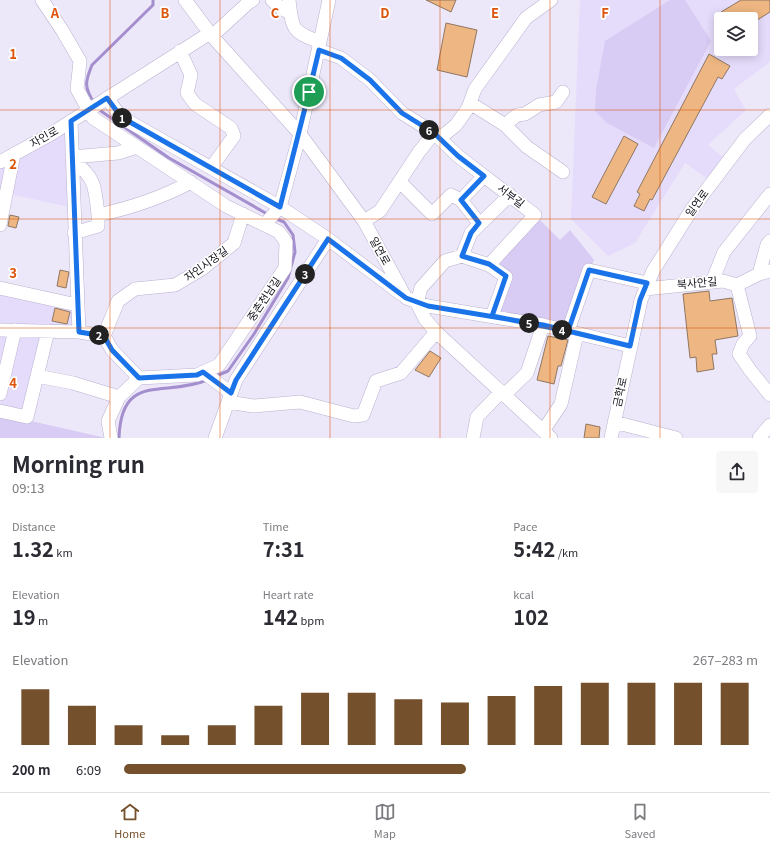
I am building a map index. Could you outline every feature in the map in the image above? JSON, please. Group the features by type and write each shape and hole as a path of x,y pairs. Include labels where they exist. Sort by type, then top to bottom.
{"street":[{"name":"중촌천남길","path":"42,0 80,61 77,89 93,118 226,206 279,232 286,242 285,268 219,364 197,375 139,378"},
{"name":"일연로","path":"185,0 211,35 300,134 364,221 411,300 425,319 436,332 547,435"},
{"name":"자인로","path":"0,162 71,121 87,109 180,52 211,35 248,2 253,0"},
{"path":"272,0 278,7 286,11 289,6"},
{"path":"265,224 280,207 300,134 329,0"},
{"path":"364,221 380,211 419,152 437,136 456,125 470,103 475,89 526,18 532,0"},
{"path":"526,18 551,0"},
{"name":"서부길","path":"289,6 294,29 301,35 341,58 370,80 402,113 437,136 458,156 535,215 489,264"},
{"path":"180,52 190,75 187,93 194,104 231,128 234,136 210,168"},
{"path":"505,125 517,115 525,114 539,105 556,102 563,92"},
{"path":"107,98 121,117 280,207 328,239 411,300 428,306 543,325 630,346"},
{"path":"470,103 505,125 527,147 563,172"},
{"name":"일연로","path":"630,346 640,300 653,270 692,209 745,139 770,115"},
{"path":"71,121 74,233 79,332"},
{"path":"72,158 118,153 137,147"},
{"path":"0,224 14,154"},
{"path":"72,158 85,170 94,185 98,216 98,226 74,233"},
{"path":"461,200 484,176"},
{"path":"98,216 124,210 165,195 190,182"},
{"path":"400,182 432,214 451,195 461,200 479,223"},
{"path":"712,282 724,252 770,194"},
{"path":"462,256 471,233 479,223 510,195"},
{"name":"자인시장길","path":"104,336 118,300 135,289 175,285 202,269 234,243 243,214"},
{"path":"216,438 236,380 328,239"},
{"path":"770,241 767,244 764,273 737,285 750,336 743,344 739,354 770,395"},
{"path":"411,300 445,261 462,256 489,264 506,276 492,316"},
{"name":"북사안길","path":"573,333 589,270 646,286 723,281 737,285"},
{"path":"0,288 77,305"},
{"path":"473,438 477,417 527,373 543,325"},
{"path":"0,330 79,332 104,336 112,350 139,378 119,397 108,421 111,438"},
{"path":"0,394 15,330"},
{"path":"0,411 27,417 48,331"},
{"path":"203,372 230,397 253,406 300,402 354,416 362,415 376,381 401,373 436,332"},
{"path":"547,435 561,404 573,333"},
{"name":"금학로","path":"611,438 630,346"},
{"path":"37,376 74,382 119,397"},
{"path":"614,422 676,438"},
{"path":"759,438 770,425"}],"shaded area":[{"path":"580,0 770,0 770,62 734,89 746,110 708,145 728,161 712,182 685,163 635,243 608,256 571,219"},
{"path":"670,0 685,0 711,41 654,148 607,123 595,111 596,90 605,41"},
{"path":"71,121 74,208 0,192 0,162"},
{"path":"535,215 560,240 570,230 594,260 589,270 568,331 492,316 505,277 489,265"},
{"path":"0,288 77,305 79,332 48,332 27,417 0,411"},
{"path":"0,414 106,438 0,438"}],"building":[{"path":"426,0 456,0 451,12"},
{"path":"741,0 770,0 770,12 758,20 758,12 721,12"},
{"path":"446,23 477,30 467,77 437,70"},
{"path":"709,54 730,66 722,79 718,77 652,200 650,199 644,211 634,206 640,194 637,192"},
{"path":"624,136 638,144 606,204 592,197"},
{"path":"10,215 19,217 16,228 8,226"},
{"path":"60,270 69,272 66,288 57,286"},
{"path":"709,291 710,301 732,298 738,336 715,340 717,354 712,354 714,369 697,372 696,357 690,358 683,294"},
{"path":"55,308 70,312 67,324 52,321"},
{"path":"548,336 568,340 561,366 558,366 554,384 537,380"},
{"path":"430,351 441,358 429,377 415,370"},
{"path":"586,424 600,427 599,438 584,438"}],"waterway":[{"path":"94,103 88,93 87,88 87,80 92,65 153,5 153,0"},
{"path":"98,109 169,158 269,215"},
{"path":"216,376 228,371 254,334 288,278 295,252 293,235 284,222 274,218"},
{"path":"119,438 122,417 128,403 137,395 148,391 191,385 207,380"}],"route":[{"path":"309,92 300,134 280,207 152,136 121,117 107,98 87,109 71,121 74,233 79,332 104,336 112,350 139,378 165,378 197,375 203,372 231,393 236,380 328,239 370,269 406,298 417,303 428,306 543,325 630,346 640,300 647,283 589,270 568,331 543,325 492,316 506,276 489,264 462,256 471,233 479,223 461,200 484,176 458,156 434,133 402,113 370,80 341,58 319,50 309,92"}]}
